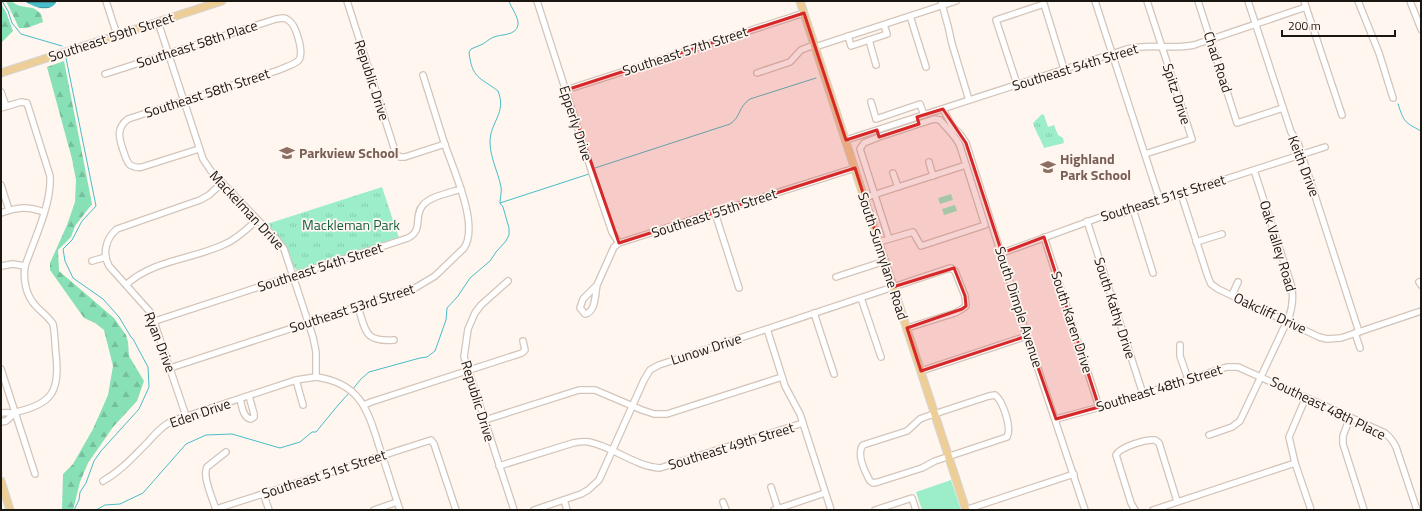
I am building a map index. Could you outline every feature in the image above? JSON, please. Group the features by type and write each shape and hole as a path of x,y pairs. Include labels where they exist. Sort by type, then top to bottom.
{"main road":[{"name":"Southeast 59th Street","path":"1,73 222,1"},
{"name":"South Sunnylane Road","path":"800,1 966,510"},
{"path":"1,481 10,510"}],"street":[{"path":"106,1 117,35"},
{"name":"Republic Drive","path":"348,1 396,154 400,157 405,157 445,144"},
{"name":"Epperly Drive","path":"537,1 610,225 619,243"},
{"path":"757,73 790,62 801,50 884,25 942,3 956,1"},
{"path":"1095,1 1160,201"},
{"name":"Spitz Drive","path":"1145,154 1192,139 1147,1"},
{"name":"Chad Road","path":"1198,1 1237,123 1283,108"},
{"name":"Keith Drive","path":"1248,1 1292,134 1298,143 1302,155 1357,333 1360,348"},
{"path":"1358,1 1379,53 1393,98"},
{"path":"1410,1 1421,30"},
{"path":"942,3 952,44 969,100"},
{"path":"1017,84 996,20 1044,4 1064,69"},
{"path":"1305,4 1342,115"},
{"name":"Southeast 54th Street","path":"846,140 1017,84 1137,47 1188,46 1211,40 1305,4"},
{"name":"Southeast 57th Street","path":"566,90 804,13"},
{"path":"910,16 926,67"},
{"name":"Southeast 58th Place","path":"105,74 276,18 284,18 293,24 300,48 300,58"},
{"name":"Mackelman Drive","path":"158,22 199,149 207,166 284,249 309,322 316,352 316,377"},
{"path":"848,36 851,46 887,34 884,25"},
{"path":"869,40 876,65"},
{"name":"Southeast 58th Street","path":"199,149 137,168 130,165 126,159 119,137 120,126 128,119 290,66 297,62 300,58"},
{"name":"Southeast 53rd Street","path":"170,368 404,292 421,285 444,269 464,248 467,243 469,229 466,209 461,189 423,75"},
{"path":"1,92 3,107 21,102 25,102 28,106 50,176 50,193 25,266 25,280 29,296 35,305 49,318 53,327 58,375 55,389 44,402 15,413 1,413"},
{"path":"871,102 879,129 879,137"},
{"path":"876,119 920,104 924,115"},
{"name":"South Dimple Avenue","path":"943,109 952,126 966,143 1027,336 1056,419 1085,510"},
{"path":"917,117 919,124"},
{"path":"879,242 913,232 921,246 985,225 958,141 940,120 934,119 879,137 864,143 860,149 889,239"},
{"name":"Southeast 51st Street","path":"1002,253 1087,221 1106,215 1133,210 1325,147"},
{"path":"929,162 933,176"},
{"path":"864,198 966,165"},
{"name":"Southeast 55th Street","path":"619,243 855,168"},
{"name":"Oak Valley Road","path":"1209,435 1232,427 1240,421 1293,304 1292,288 1254,170"},
{"path":"893,173 898,187"},
{"path":"92,261 106,257 105,250 108,241 112,233 117,229 200,200 209,195 222,183"},
{"path":"1,185 9,210"},
{"name":"Southeast 54th Street","path":"155,321 411,236 417,230 419,212 424,204 430,200 461,189"},
{"name":"Oakcliff Drive","path":"1180,194 1209,281 1218,289 1319,337 1328,339 1341,338 1421,311"},
{"path":"1,213 9,210 24,208 44,212"},
{"path":"1133,210 1153,273"},
{"path":"715,213 739,288"},
{"path":"126,284 137,276 151,269 226,244 241,234 256,220"},
{"name":"South Kathy Drive","path":"1087,221 1143,394"},
{"path":"1196,242 1222,234"},
{"name":"South Karen Drive","path":"1044,237 1099,406"},
{"path":"596,285 581,302 580,308 585,314 589,313 592,309 596,285 614,247 619,243"},
{"name":"Ryan Drive","path":"106,257 109,266 149,308 155,321 186,416"},
{"path":"836,277 885,261"},
{"path":"1,266 13,264 25,266"},
{"name":"Lunow Drive","path":"534,510 581,494 594,486 612,451 646,375 658,364 947,269 951,268 955,271 965,296 966,306 962,310 955,313 907,328"},
{"name":"Republic Drive","path":"508,281 481,305 471,320 464,349 464,357 514,510"},
{"path":"1232,295 1238,282"},
{"path":"861,298 881,357"},
{"path":"358,307 369,336 374,339 394,340"},
{"path":"814,313 834,374"},
{"path":"766,329 787,391 798,410 803,423 831,510"},
{"path":"920,371 1027,336"},
{"path":"364,406 371,402 522,353 525,350 522,341"},
{"path":"1180,345 1180,356 1188,380"},
{"name":"Southeast 48th Street","path":"1056,419 1143,394 1231,366 1242,368 1261,376"},
{"path":"1,369 35,474"},
{"name":"Southeast 48th Place","path":"1261,376 1384,432 1394,441 1417,510"},
{"path":"316,377 335,382 352,392 364,406 372,423 400,510"},
{"name":"Eden Drive","path":"103,481 123,467 162,427 172,421 296,380 316,377"},
{"path":"485,420 579,390 596,390 654,414 667,414 782,377"},
{"path":"296,380 303,405"},
{"path":"995,395 1001,402 1010,432 1007,437 935,461 922,468 873,483 867,476 860,453 860,448 863,445 907,431 920,419 934,414 995,395"},
{"path":"240,399 245,416 248,419 251,419 254,417 254,414 249,396"},
{"path":"1306,397 1289,437 1295,463 1311,510"},
{"path":"1,422 6,421 15,413"},
{"path":"1350,417 1343,436 1342,444 1364,510"},
{"name":"Southeast 49th Street","path":"499,466 578,442 588,442 644,465 660,468 803,423"},
{"name":"Southeast 51st Street","path":"216,509 428,440 432,440 456,510"},
{"path":"1135,510 1131,503 1116,455 1122,449 1150,440 1157,441 1160,446 1177,501"},
{"path":"216,509 206,477 206,470 226,452"},
{"path":"1153,510 1295,463"},
{"path":"966,510 1074,474"},
{"path":"771,487 776,509 825,493"},
{"path":"263,494 269,510"},
{"path":"875,510 912,498 916,510"},
{"path":"564,500 567,510"},
{"path":"374,510 397,502"},
{"path":"723,502 726,510"}],"highlighted area":[{"path":"804,13 846,140 877,130 879,137 919,124 917,117 943,109 966,143 1002,253 1044,237 1099,407 1056,419 1027,336 921,371 907,328 962,309 966,306 965,296 954,268 893,287 855,168 619,243 566,90"}],"green space":[{"path":"6,1 35,9 41,14 43,22 27,28 19,28"},
{"path":"1,4 6,12 13,31 1,43"},
{"path":"64,61 92,204 75,226 71,237 58,250 59,271 114,318 126,335 129,356 144,381 137,401 113,427 88,463 80,482 73,510 62,510 63,474 73,464 93,429 108,395 113,366 104,330 95,323 84,318 50,270 50,263 67,225 75,202 76,180 72,159 47,67"},
{"path":"1042,114 1044,115 1048,127 1054,125 1058,135 1063,138 1064,143 1044,148 1033,123"},
{"name":"Mackleman Park","path":"382,187 399,238 298,271 294,266 287,250 267,224"},
{"path":"951,194 953,200 940,204 938,198"},
{"path":"955,205 957,211 944,215 942,209"},
{"path":"951,480 961,510 922,510 916,492"}],"water":[{"path":"24,1 57,1 50,7 42,8"}],"waterway":[{"path":"2,1 8,11 12,23 21,34 62,46"},
{"path":"352,390 369,372 427,357 435,351 446,320 447,308 458,296 470,278 490,261 509,235 509,228 503,207 500,203 501,187 490,148 491,135 501,105 500,99 498,91 475,73 472,68 469,52 471,49 492,38 511,33 517,29 518,22 509,1"},
{"path":"66,58 96,206 82,221 72,240 63,249 65,261 73,278 103,299 119,317 148,367 149,387 139,409 101,451 94,461 86,483 80,492 79,500 74,510"},
{"path":"595,168 730,124 734,121 743,105 750,99 816,78"},
{"path":"1398,104 1405,121 1421,131"},
{"path":"500,203 589,174"},
{"path":"96,510 105,505 120,504 143,493 186,444 206,435 232,434 280,448 300,442 312,432 316,432 350,392"}],"place":[{"name":"Parkview School","path":"287,153"},
{"name":"Highland Park School","path":"1048,167"}]}
